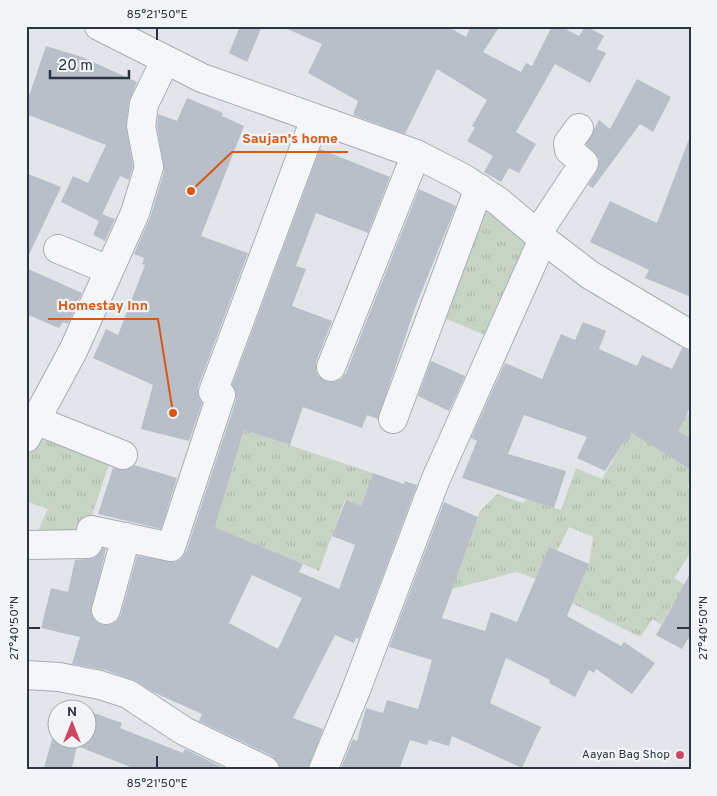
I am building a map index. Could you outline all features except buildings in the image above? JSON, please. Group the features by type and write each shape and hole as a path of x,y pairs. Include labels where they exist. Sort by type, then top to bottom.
{"street":[{"path":"99,26 202,78 416,154 498,200 540,237 590,275 691,335"},
{"path":"123,455 31,429 73,351 135,213 148,167 141,126 144,104 165,61"},
{"path":"26,545 88,544 91,530 171,547 221,395 213,392 315,119"},
{"path":"323,770 356,690 435,481 540,237 584,163 569,150 568,143 579,128"},
{"path":"331,367 416,154"},
{"path":"393,419 479,188"},
{"path":"58,249 109,270"},
{"path":"106,610 126,537"},
{"path":"26,675 67,679 128,694 184,731 254,768"}],"green space":[{"path":"480,201 528,242 487,336 437,315"},
{"path":"686,414 691,415 691,482 687,487 691,490 691,552 674,578 691,589 689,615 672,605 661,625 653,619 640,637 572,603 589,564 593,537 569,527 557,551 536,579 517,572 452,589 480,511 497,494 523,503 528,499 561,510 576,468 602,479 624,442 628,443 632,433 677,431"},
{"path":"38,428 111,458 84,540 32,543 48,509 26,501 26,452"},
{"path":"244,430 373,473 361,506 345,500 319,571 215,527"}],"place":[{"name":"Saujan's home","path":"191,191"},
{"name":"Homestay Inn","path":"173,413"},
{"name":"Aayan Bag Shop","path":"680,755"}]}
